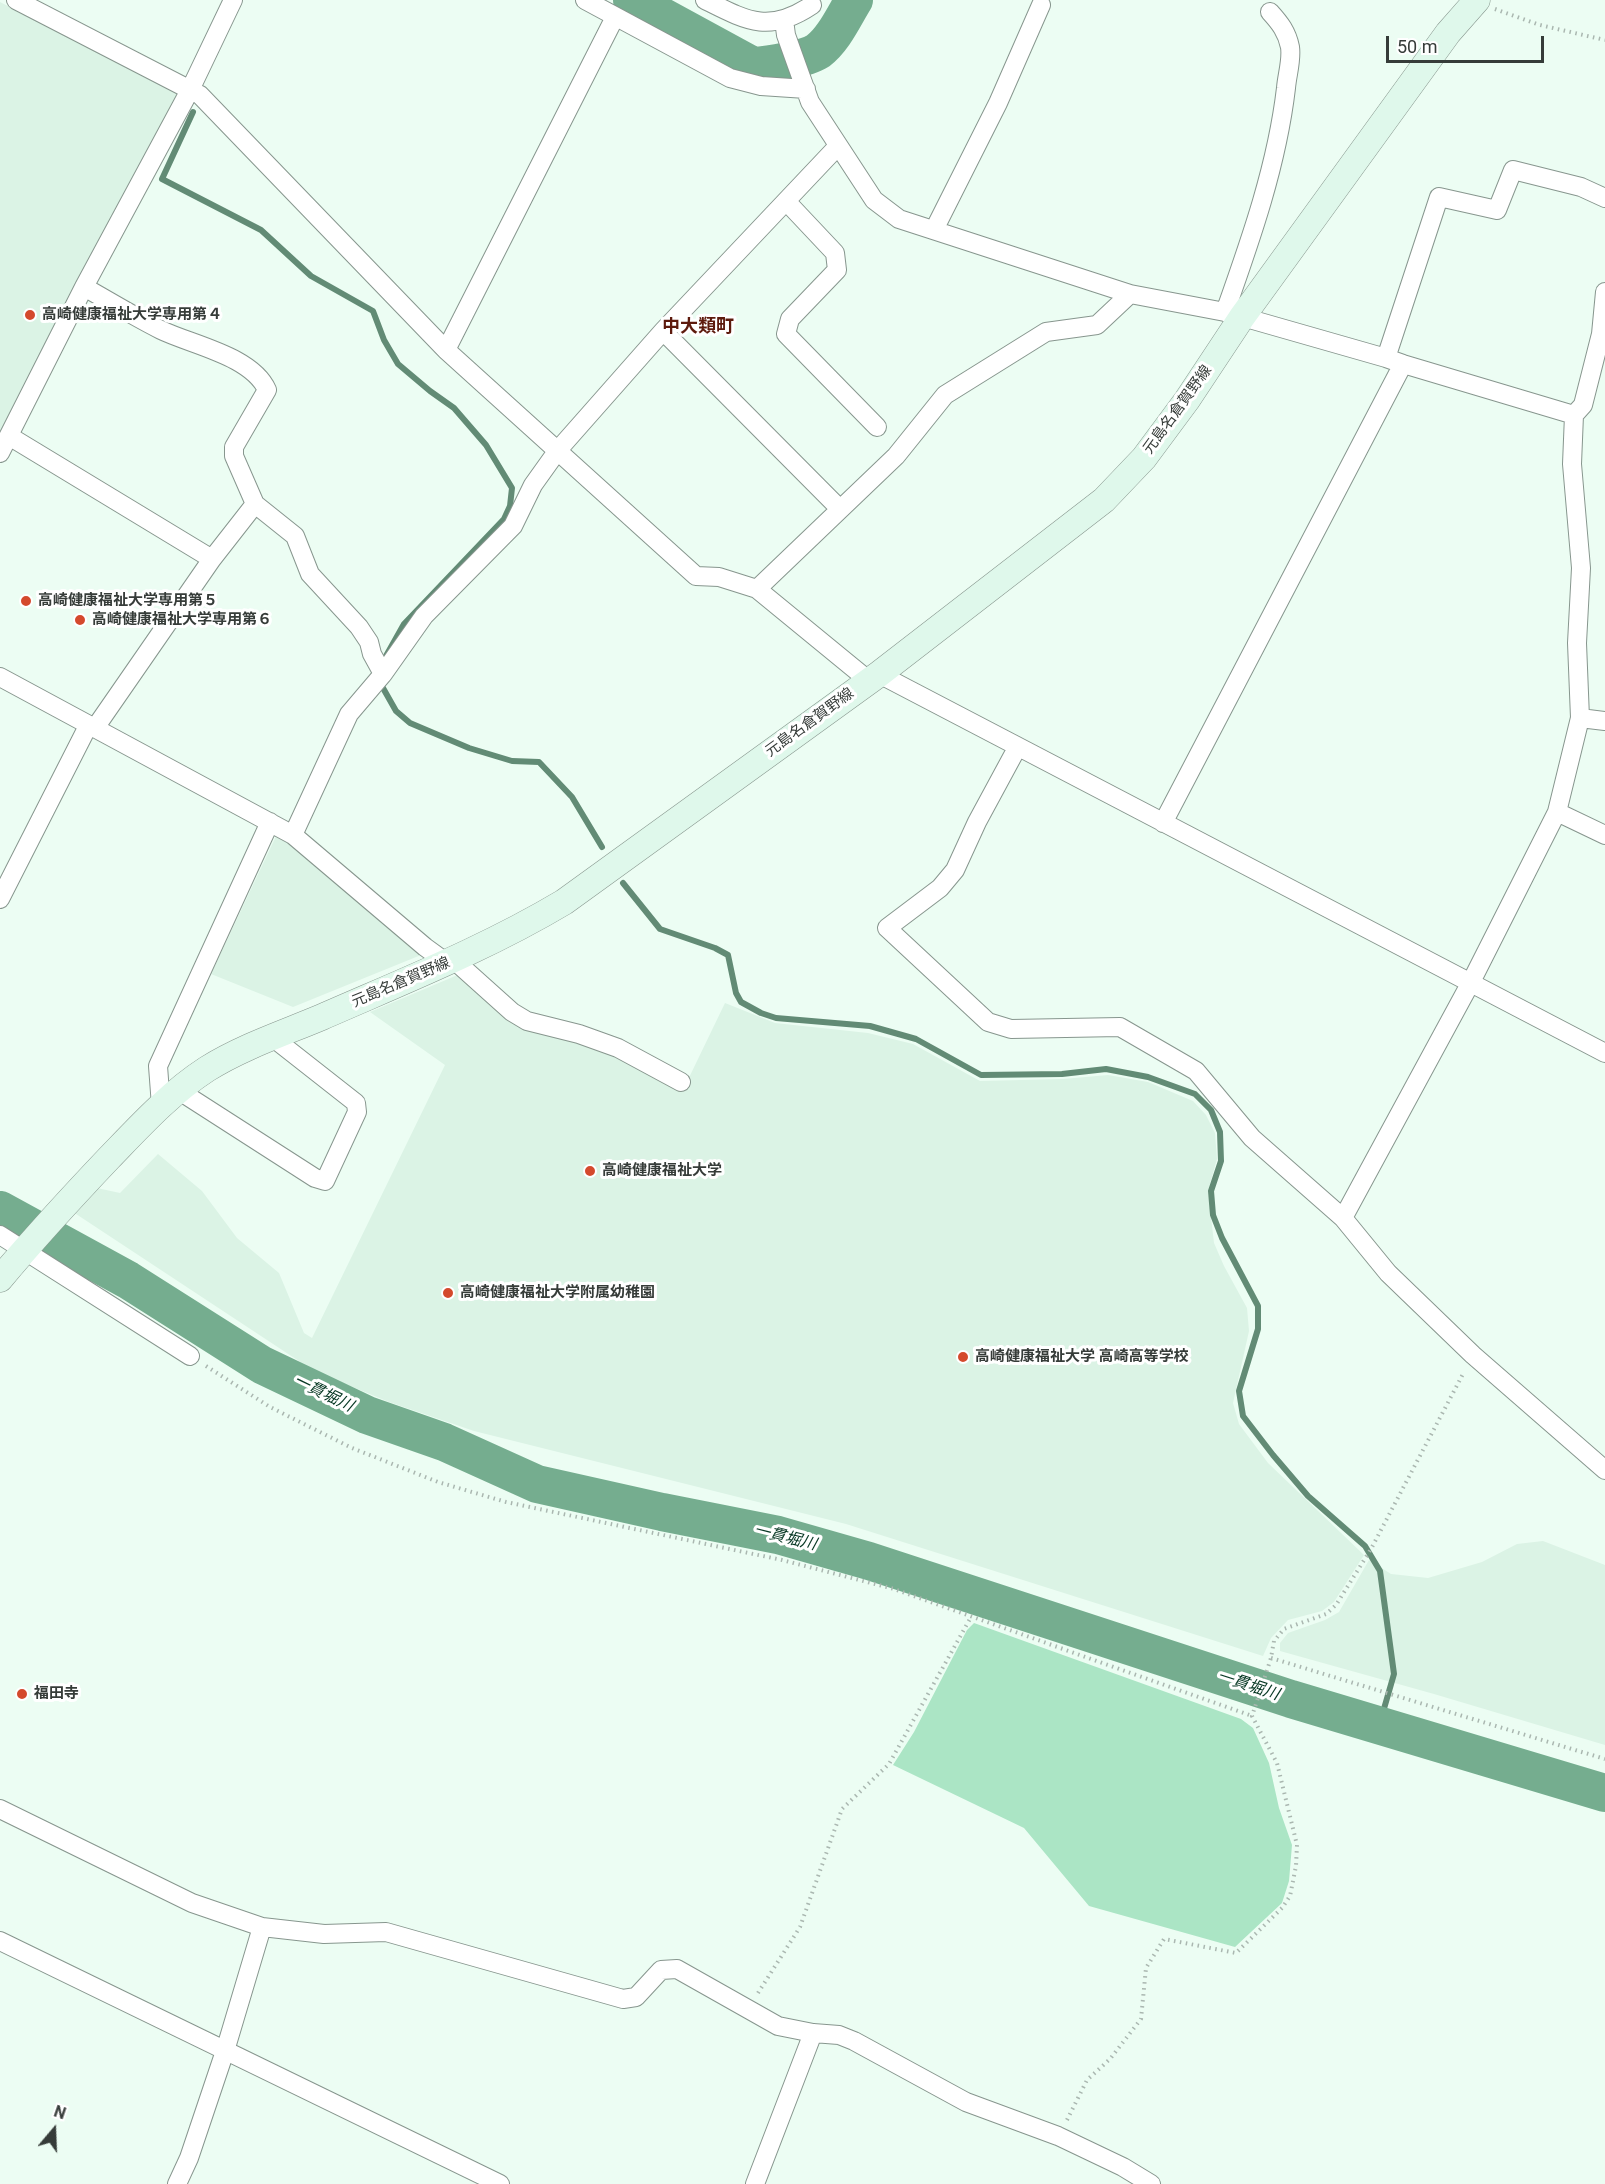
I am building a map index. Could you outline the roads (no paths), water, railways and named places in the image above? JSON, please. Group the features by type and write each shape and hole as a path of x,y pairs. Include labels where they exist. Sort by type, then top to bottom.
{"main road":[{"name":"元島名倉賀野線","path":"0,1279 56,1214 169,1098 207,1069 272,1037 451,962 521,928 564,902 874,677 1104,500 1144,458 1187,400 1234,315 1448,33 1484,3"}],"street":[{"path":"16,0 200,95 446,350 696,576 718,577 758,589 874,677 1163,822 1605,1053"},
{"path":"0,453 84,287 190,90 233,0"},
{"path":"585,0 730,78 761,86 803,80"},
{"path":"705,0 743,20 785,28"},
{"path":"785,28 796,16 812,5"},
{"path":"934,230 998,103 1041,5"},
{"path":"1234,315 1283,116 1290,50 1287,34 1270,12"},
{"path":"446,350 615,17"},
{"path":"785,28 810,102 874,200 899,219 1130,294 1234,315 1574,415"},
{"path":"293,835 350,714 383,674 424,616 513,526 533,485 558,450 663,331 838,146"},
{"path":"1163,822 1394,361 1439,197 1497,210 1513,170 1581,187 1605,198"},
{"path":"786,201 835,253 837,270 790,319 786,334 877,427"},
{"path":"84,287 162,331 200,344 248,368 263,381 267,390 234,447 234,456 255,504 295,536 310,574 359,627 369,642 372,654 383,674"},
{"path":"1343,1218 1471,982 1557,812 1580,718 1577,643 1581,568 1572,464 1574,415 1583,405 1601,334 1605,292"},
{"path":"758,589 896,456 945,395 1046,332 1097,325 1130,294"},
{"path":"663,331 840,509"},
{"path":"9,435 212,559"},
{"path":"0,899 92,727 212,559 255,504"},
{"path":"0,677 293,835 425,947 451,962 512,1012 527,1021 579,1034 618,1048 681,1082"},
{"path":"1580,718 1605,721"},
{"path":"1017,747 977,822 955,870 940,888 887,928 988,1022 1011,1029 1120,1027 1196,1071 1252,1138 1343,1218 1388,1273 1473,1355 1604,1467"},
{"path":"1557,812 1605,835"},
{"path":"270,822 158,1066 169,1098 315,1178 325,1181 357,1112 356,1103 272,1037"},
{"path":"0,1234 190,1356"},
{"path":"0,1809 192,1903 262,1927 324,1934 386,1932 623,1999 636,1997 661,1970 677,1969 778,2026 813,2033 839,2035 966,2103 1058,2136 1122,2167 1151,2184"},
{"path":"177,2184 189,2158 225,2051 262,1927"},
{"path":"0,1941 500,2184"},
{"path":"755,2184 813,2033"}],"waterway":[{"path":"632,0 753,66 796,59 818,51 834,34 854,0"},
{"path":"193,112 162,179 261,230 311,276 373,311 384,340 398,364 454,408 486,445 512,488 510,506 504,519 404,624 386,656"},
{"path":"383,688 396,711 410,723 469,748 512,761 539,762 572,797 602,847"},
{"path":"623,883 660,929 715,948 728,955 736,993 741,1002 761,1013 776,1018 870,1026 916,1039 981,1075 1062,1074 1106,1069 1148,1077 1195,1094 1211,1110 1220,1132 1221,1161 1211,1191 1213,1215 1222,1238 1258,1306 1258,1329 1239,1391 1243,1416 1308,1496 1365,1546 1380,1571 1394,1674 1379,1726"},
{"name":"一貫堀川","path":"0,1210 128,1280 262,1365 367,1415 444,1442 537,1484 778,1535 869,1561 1291,1699 1605,1793"}],"place":[{"name":"高崎健康福祉大学専用第４","path":"30,315"},
{"name":"高崎健康福祉大学専用第５","path":"26,601"},
{"name":"高崎健康福祉大学専用第６","path":"80,620"},
{"name":"高崎健康福祉大学","path":"590,1171"},
{"name":"高崎健康福祉大学附属幼稚園","path":"448,1293"},
{"name":"高崎健康福祉大学 高崎高等学校","path":"963,1357"},
{"name":"福田寺","path":"22,1694"}],"district":[{"name":"中大類町","path":"698,327"}]}
